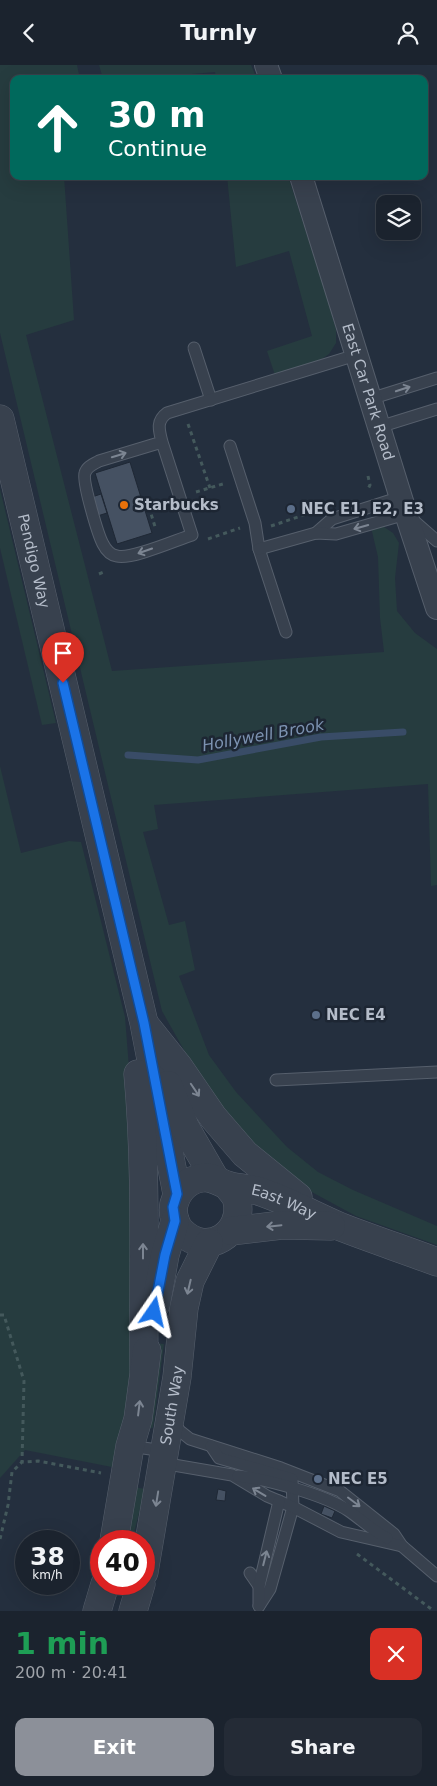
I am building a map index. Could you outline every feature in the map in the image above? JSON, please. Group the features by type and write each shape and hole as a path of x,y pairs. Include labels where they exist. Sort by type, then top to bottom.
{"street":[{"name":"East Car Park Road","path":"302,180 437,608"},
{"name":"Pendigo Way","path":"0,419 144,1023 176,1208"},
{"name":"Pendigo Way","path":"144,1023 185,1127 221,1182"},
{"path":"144,1023 178,1065 213,1117 245,1153 286,1188 340,1226"},
{"path":"144,1023 137,1059 141,1107 144,1369"},
{"path":"204,1177 221,1182 237,1199 238,1216 220,1237 198,1242 188,1238 180,1230 176,1208 184,1186 193,1180 204,1177"},
{"name":"East Way","path":"221,1182 262,1192 340,1226 437,1262"},
{"name":"South Way","path":"116,1530 130,1446 138,1419 144,1369 165,1255 176,1208"},
{"name":"East Way","path":"220,1237 282,1225 340,1226"},
{"name":"South Way","path":"151,1530 177,1377 184,1308 190,1281 220,1237"},
{"path":"97,1611 102,1595"},
{"path":"134,1611 138,1595"}],"lane":[{"path":"194,348 210,400"},
{"path":"162,442 90,465 85,473 85,484 102,543 109,553 119,557 132,555 192,535 158,428 161,418 167,413 356,355"},
{"path":"370,399 437,378"},
{"path":"379,427 437,409"},
{"path":"230,446 255,523 259,549 286,632"},
{"path":"316,533 332,519 403,505"},
{"path":"259,549 316,533 336,534 403,505"},
{"path":"403,505 437,541"},
{"path":"276,1080 437,1072"},
{"path":"169,1418 190,1439 281,1468 340,1491 394,1534 402,1545 437,1576"},
{"path":"130,1446 163,1457 232,1475 258,1478 336,1504 349,1511 375,1532 402,1545"},
{"path":"211,1446 219,1458 292,1479 292,1507 270,1589 259,1606 259,1586 279,1501"},
{"path":"232,1475 341,1532 402,1545"},
{"path":"250,1573 259,1586"}],"path":[{"path":"187,418 210,488"},
{"path":"195,493 234,480"},
{"path":"157,532 148,508 172,500"},
{"path":"0,1315 4,1315 24,1381 22,1462"},
{"path":"0,1539 8,1505 12,1472 22,1462 38,1461 125,1477"},
{"path":"354,1552 434,1611"}],"green space":[{"path":"0,65 77,65 79,75 10,75 10,180 64,180 74,320 26,335 112,671 384,652 380,618 378,557 371,527 384,527 393,533 399,543 395,578 397,611 415,633 437,649 437,885 431,886 428,784 154,805 158,829 143,832 169,925 185,921 195,970 179,976 209,1055 236,1092 287,1147 318,1172 353,1190 437,1226 437,1245 356,1216 297,1184 220,1114 162,1011 0,333"},
{"path":"99,65 251,65 255,75 215,75 215,72 180,75 102,75"},
{"path":"227,180 289,180 336,330 336,343 329,354 315,364 275,375 267,351 312,336 289,251 236,267"},
{"path":"0,489 56,723 42,725 0,548"},
{"path":"0,766 21,853 69,841 81,842 125,1017 135,1144 138,1304 125,1436 117,1468 25,1450 0,1478"},
{"path":"155,1343 164,1344 153,1428 144,1426"},
{"path":"134,1487 145,1489 135,1530 124,1530"}],"building":[{"path":"130,462 152,533 117,544 95,473"},
{"path":"101,494 107,513 91,518 86,499"},
{"path":"218,1489 226,1491 225,1501 216,1500"},
{"path":"324,1506 335,1511 332,1518 321,1514"}],"waterway":[{"name":"Hollywell Brook","path":"128,755 198,760 321,737 403,732"}],"place":[{"name":"Starbucks","path":"124,505"},
{"name":"NEC E1, E2, E3","path":"291,509"},
{"name":"NEC E4","path":"316,1015"},
{"name":"NEC E5","path":"318,1479"}],"route":[{"path":"63,683 144,1023 177,1194 173,1207 175,1221 165,1255 154,1312"}]}
